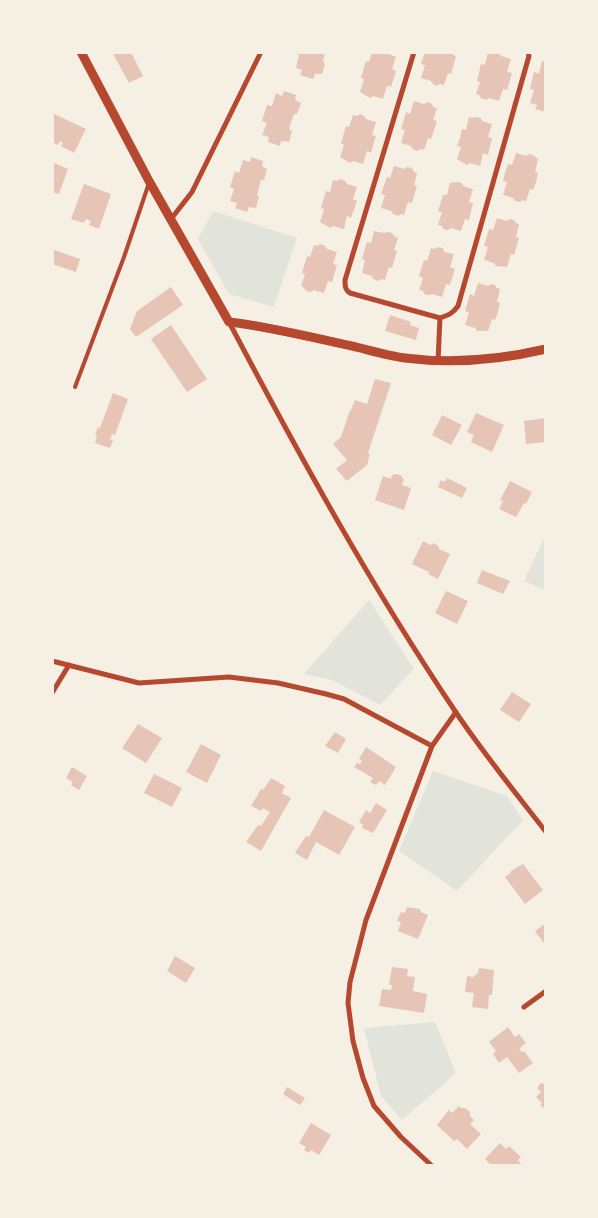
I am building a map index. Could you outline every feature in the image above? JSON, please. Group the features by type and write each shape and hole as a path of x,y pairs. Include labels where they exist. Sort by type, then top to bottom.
{"street":[{"path":"82,52 299,456 376,588 456,712 546,832"},
{"path":"171,219 192,192 261,52"},
{"path":"414,52 345,280 347,291 350,294 440,318 454,312 458,306 530,56 528,52"},
{"path":"438,361 440,318"},
{"path":"228,322 261,326 404,358 438,361 476,360 513,356 546,348"},
{"path":"52,660 139,684 229,678 278,683 344,699 432,746"},
{"path":"52,693 69,665"},
{"path":"432,1166 401,1137 374,1106 363,1078 353,1041 348,1003 350,982 366,920 432,746 456,712"},
{"path":"524,1007 546,990"}],"lane":[{"path":"75,388 150,181"}],"shaded area":[{"path":"213,211 297,238 274,307 229,294 198,239"},
{"path":"545,536 545,591 524,581"},
{"path":"369,600 414,669 380,705 332,680 304,674"},
{"path":"433,771 507,796 523,820 457,891 399,851"},
{"path":"435,1022 456,1073 402,1120 381,1096 364,1028"}],"building":[{"path":"112,52 131,52 143,76 129,83"},
{"path":"292,52 325,52 323,61 325,64 322,74 315,74 313,79 300,75 302,70 296,68 299,55"},
{"path":"372,52 385,52 396,57 392,69 396,71 391,87 387,86 383,99 373,96 370,98 360,92 364,79 361,78 366,61 369,62"},
{"path":"425,52 454,52 453,55 456,56 451,74 448,73 444,85 440,84 437,86 431,81 421,78 425,65 421,64"},
{"path":"488,52 499,52 501,56 511,59 507,72 512,73 507,90 503,89 499,101 489,98 486,100 476,94 480,82 477,81 481,64 485,65"},
{"path":"542,61 546,62 546,112 535,109 537,105 530,103 534,90 530,89 534,72 539,74"},
{"path":"284,91 296,95 295,100 301,103 297,114 294,114 289,129 292,131 289,142 281,141 280,146 268,142 269,137 262,135 267,123 262,121 267,105 272,106 276,93 282,96"},
{"path":"414,101 424,104 427,102 437,108 433,120 437,121 431,139 428,138 424,150 417,151 411,146 401,143 405,130 401,129 406,112 410,114"},
{"path":"52,113 86,129 74,153 61,146 63,143 60,141 58,145 52,142"},
{"path":"360,114 366,119 376,122 372,135 376,136 371,153 367,151 363,164 353,161 350,163 340,157 344,145 341,143 346,126 349,127 353,115 357,116"},
{"path":"469,117 481,118 482,121 492,124 488,137 492,138 488,155 483,153 480,166 470,163 467,165 457,159 461,147 457,146 462,129 466,130"},
{"path":"516,153 526,156 529,154 533,155 538,159 535,172 538,173 533,190 530,189 526,201 520,202 503,195 507,182 503,181 505,172 508,164 512,165"},
{"path":"251,157 263,161 262,166 267,169 264,180 261,180 256,208 249,207 247,212 235,208 237,203 230,201 234,189 230,187 235,171 239,173 243,160 250,162"},
{"path":"54,163 68,169 59,194 52,192"},
{"path":"394,166 404,169 407,167 412,168 417,173 414,185 417,186 412,203 408,202 404,215 398,216 391,211 381,208 385,195 381,194 387,177 390,178"},
{"path":"340,179 347,184 357,187 353,199 357,201 351,218 347,216 344,229 333,226 330,228 320,222 324,209 321,208 326,191 330,192 333,180 337,181"},
{"path":"457,182 473,189 469,202 473,203 469,220 465,219 461,231 451,228 448,230 443,229 442,226 438,225 442,212 438,211 443,195 447,195 450,183"},
{"path":"84,184 111,194 99,229 89,225 91,221 86,219 84,223 71,219"},
{"path":"497,218 507,221 510,219 514,220 519,224 516,237 519,238 514,255 511,254 507,267 496,266 494,263 484,260 488,247 484,246 489,229 493,230"},
{"path":"374,231 392,233 398,238 394,250 397,251 392,268 389,267 385,280 381,279 378,281 373,279 372,276 362,273 365,260 362,259 367,242 371,243"},
{"path":"320,244 327,249 337,252 333,264 337,265 332,282 328,281 324,293 314,290 311,292 306,291 301,286 305,274 302,273 307,256 310,257 314,245"},
{"path":"438,247 443,248 444,252 454,254 450,267 455,269 450,285 446,284 442,297 424,294 423,291 419,290 423,278 419,276 424,260 427,261 431,248 435,249"},
{"path":"52,249 80,259 76,272 52,264"},
{"path":"478,283 488,286 491,284 495,285 500,289 497,302 500,303 498,312 495,320 492,319 488,331 477,331 475,328 465,325 469,312 465,311 470,294 474,296"},
{"path":"171,287 183,305 136,337 130,329 137,311"},
{"path":"390,315 411,322 410,325 419,328 416,340 385,331"},
{"path":"171,325 207,379 187,392 151,339"},
{"path":"375,379 391,383 368,453 370,454 367,465 347,481 336,469 347,460 333,444 341,437 355,400 367,404"},
{"path":"113,393 128,399 115,435 112,434 110,439 113,440 110,448 95,443 97,436 95,435 98,427 100,428"},
{"path":"476,413 504,425 492,452 471,442 474,435 467,432"},
{"path":"442,415 462,425 451,445 432,435"},
{"path":"546,418 546,442 526,444 524,421"},
{"path":"397,474 404,479 402,485 411,488 404,510 375,500 383,476 391,479 392,475"},
{"path":"447,478 467,488 462,498 438,487 441,480 445,482"},
{"path":"510,481 532,492 516,517 499,509 503,501 500,500"},
{"path":"423,541 431,545 434,543 439,549 450,554 438,579 428,574 429,572 412,564"},
{"path":"482,570 510,581 503,594 477,583"},
{"path":"446,591 468,601 457,624 435,613"},
{"path":"512,692 531,704 519,722 500,710"},
{"path":"138,724 162,738 146,763 122,748"},
{"path":"335,732 346,739 338,753 325,746"},
{"path":"201,744 221,755 207,783 186,772"},
{"path":"366,747 396,767 385,785 379,781 376,785 370,782 373,778 354,767 362,761 359,759"},
{"path":"72,767 87,776 79,790 71,785 73,782 66,778"},
{"path":"154,774 182,788 172,807 144,793"},
{"path":"271,778 285,786 282,793 291,798 261,851 246,842 258,825 261,826 270,812 263,808 261,811 251,806 261,789 263,790"},
{"path":"376,803 387,810 373,833 362,828 363,825 359,822 366,810 370,813"},
{"path":"324,810 355,827 339,855 316,842 307,860 295,853 306,836 309,837"},
{"path":"523,864 543,890 525,904 505,877"},
{"path":"407,907 420,909 421,912 428,915 418,939 398,931 401,922 397,921 401,912 405,913"},
{"path":"546,923 546,946 535,931"},
{"path":"175,956 195,968 186,983 167,971"},
{"path":"392,967 408,969 407,976 415,977 413,991 427,994 424,1013 379,1006 382,989 391,990 392,985 389,985"},
{"path":"479,968 494,970 492,995 489,995 488,1009 472,1007 474,993 465,992 467,976 473,977 478,973"},
{"path":"508,1027 515,1037 519,1034 526,1043 519,1049 522,1052 524,1051 533,1063 519,1073 507,1057 499,1063 493,1054 496,1051 489,1042"},
{"path":"541,1083 546,1084 546,1110 540,1105 542,1103 536,1097 541,1092 538,1086"},
{"path":"287,1087 305,1098 300,1105 283,1094"},
{"path":"459,1106 470,1112 470,1116 474,1120 470,1124 481,1134 467,1149 457,1139 454,1141 437,1125 449,1110 452,1113"},
{"path":"311,1123 331,1135 319,1155 311,1150 309,1153 304,1150 306,1147 299,1143"},
{"path":"500,1143 506,1149 509,1146 521,1157 518,1160 523,1166 492,1166 485,1159"}]}
